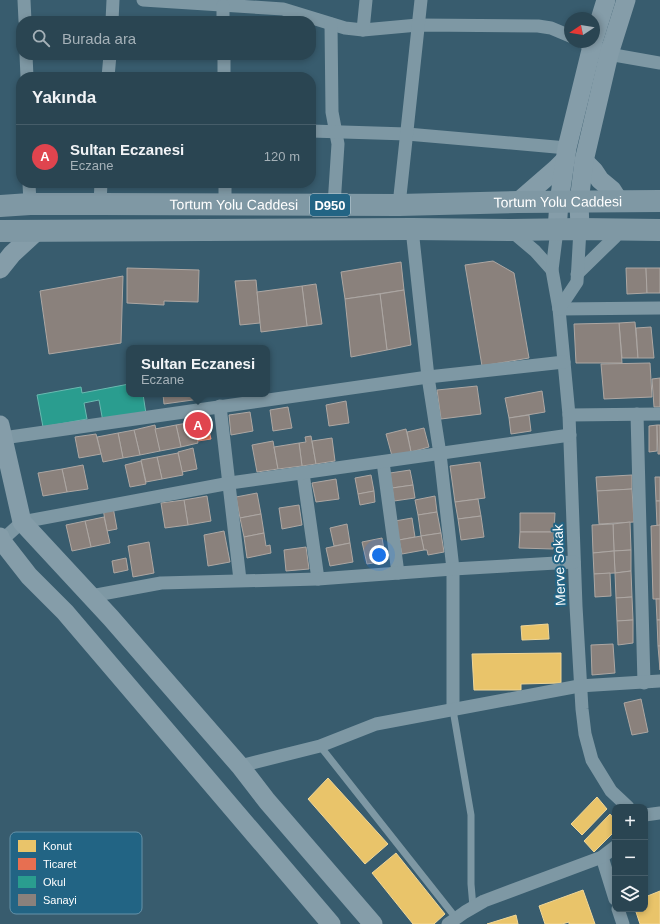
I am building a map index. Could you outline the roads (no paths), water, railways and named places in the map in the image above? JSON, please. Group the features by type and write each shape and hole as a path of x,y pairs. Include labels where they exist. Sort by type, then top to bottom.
{"highway":[{"name":"Tortum Yolu Caddesi","path":"0,206 30,204 101,193 225,193 334,205 660,201"},
{"name":"Tortum Yolu Caddesi","path":"0,231 412,229 557,230 580,228 660,230"}],"main road":[{"path":"600,22 606,0"},
{"path":"600,37 626,0"},
{"path":"580,228 569,202 566,154 593,48"},
{"path":"557,230 584,161 594,48"},
{"path":"518,202 551,174 566,154"},
{"path":"584,161 594,171 600,180 612,190 619,201"},
{"path":"0,269 12,254 38,231"},
{"path":"1,431 22,522 91,596 240,766 267,800 373,924"},
{"path":"0,540 30,576 65,612 91,642 331,924"}],"street":[{"path":"24,0 25,16"},
{"path":"112,16 113,0"},
{"path":"143,0 223,6 283,5 311,16"},
{"path":"363,30 366,0"},
{"path":"399,205 421,0"},
{"path":"223,6 223,16"},
{"path":"316,18 345,28 363,30 418,25 538,26 551,28 564,33"},
{"path":"331,24 332,112 338,144 334,205"},
{"path":"600,48 624,58 660,63"},
{"path":"26,60 26,72"},
{"path":"108,72 110,60"},
{"path":"224,60 224,72"},
{"path":"316,131 407,134 566,154"},
{"path":"29,188 30,204"},
{"path":"559,309 577,282 580,228"},
{"path":"412,229 428,377 440,454 453,569 454,710"},
{"path":"510,230 536,251 552,270"},
{"path":"552,270 557,230"},
{"path":"577,274 620,230"},
{"name":"Merve Sokak","path":"552,270 559,309 569,415 579,686 585,734 592,760 611,791 625,804"},
{"path":"559,309 660,308"},
{"path":"1,431 220,406 428,377 564,362"},
{"path":"220,406 240,580"},
{"path":"637,414 644,683"},
{"path":"569,415 660,414"},
{"path":"0,540 22,522 230,483 570,435"},
{"path":"383,462 398,573"},
{"path":"303,473 318,578"},
{"path":"91,596 161,583 318,578 574,562"},
{"path":"240,766 320,746 376,724 579,686 660,681"},
{"path":"648,815 660,813"},
{"path":"452,921 484,901 602,857 612,849"},
{"path":"602,857 612,889"},
{"path":"619,912 623,924"}],"lane":[{"path":"454,710 471,815 471,884 473,907"},
{"path":"320,746 452,921"}],"place":[{"name":"Sultan Eczanesi","path":"198,425"}]}
